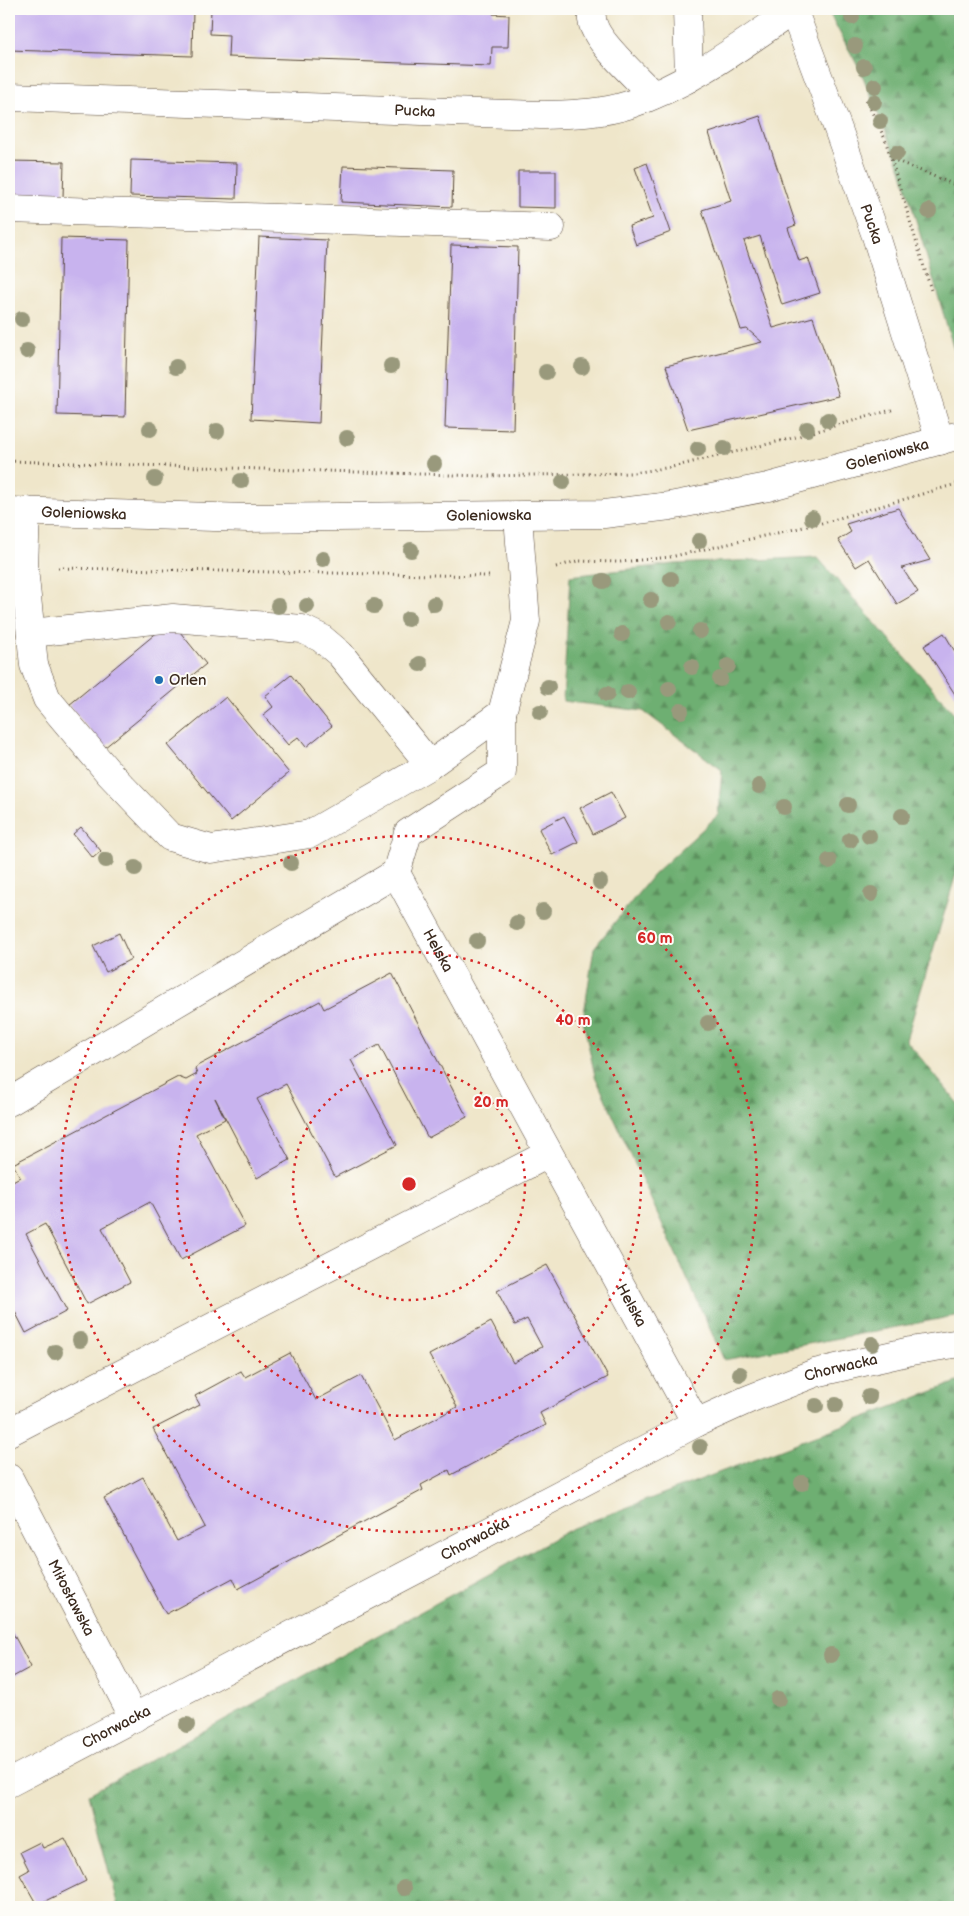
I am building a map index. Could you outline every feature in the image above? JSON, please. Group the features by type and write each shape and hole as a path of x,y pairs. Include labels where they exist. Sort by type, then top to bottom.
{"street":[{"path":"592,9 591,16 596,31 604,43 653,95"},
{"path":"687,9 689,78"},
{"name":"Pucka","path":"9,97 540,115 580,114 627,105 689,78 718,62 793,10 950,438"},
{"path":"9,209 551,227"},
{"name":"Goleniowska","path":"17,511 248,518 604,514 670,506 768,486 950,438"},
{"path":"17,511 34,665 47,700 109,773 170,837 211,849 310,834 430,765 502,713"},
{"path":"9,1102 396,873 408,833 502,772 502,713 526,621 518,516"},
{"path":"31,633 172,618 302,630 321,638 340,654 430,765"},
{"name":"Helska","path":"396,873 696,1423"},
{"path":"9,1432 548,1154"},
{"name":"Chorwacka","path":"9,1783 696,1423 749,1399 815,1373 911,1352 960,1344"},
{"name":"Miłosławska","path":"9,1478 134,1718"}],"path":[{"path":"891,159 960,188"},
{"path":"9,461 484,476 633,473 672,467 785,440 896,409"}],"green space":[{"path":"827,9 960,9 960,348 954,350 901,169 861,72"},
{"path":"817,557 960,720 960,861 906,1040 960,1106 960,1315 724,1360 595,1076 583,1020 594,948 653,875 718,815 722,770 643,711 563,701 570,576 675,564"},
{"path":"960,1381 960,1907 118,1907 89,1794 573,1528"}],"building":[{"path":"9,9 193,9 192,56 9,50"},
{"path":"211,9 493,9 493,14 509,15 508,47 492,47 491,66 228,57 229,35 210,34"},
{"path":"760,116 796,225 788,228 799,261 808,258 820,293 782,305 760,236 744,241 773,328 813,317 839,396 688,430 666,366 762,342 747,329 741,330 702,210 731,201 709,133"},
{"path":"131,160 237,163 236,199 130,196"},
{"path":"9,161 64,162 63,198 9,197"},
{"path":"647,163 671,232 636,245 629,226 653,218 635,168"},
{"path":"343,166 453,170 452,207 341,202"},
{"path":"518,171 556,171 556,208 518,207"},
{"path":"259,237 327,240 319,423 251,419"},
{"path":"61,238 129,240 125,417 57,415"},
{"path":"451,245 518,247 513,430 445,428"},
{"path":"898,508 930,560 902,568 918,592 897,604 869,559 856,567 838,540 851,532 846,524"},
{"path":"171,621 206,664 104,748 69,705"},
{"path":"944,633 960,660 960,702 924,646"},
{"path":"291,675 332,726 306,747 298,737 288,745 263,715 273,707 265,696"},
{"path":"226,697 289,773 231,821 168,745"},
{"path":"611,792 625,818 593,834 580,808"},
{"path":"564,816 578,842 552,855 539,829"},
{"path":"81,827 101,851 93,858 73,834"},
{"path":"119,933 131,959 106,972 93,946"},
{"path":"392,973 467,1117 428,1138 379,1045 351,1060 397,1145 335,1177 286,1084 257,1099 290,1160 257,1178 215,1098 225,1119 196,1134 245,1226 181,1260 150,1202 102,1228 130,1282 87,1304 45,1224 26,1234 67,1311 26,1333 9,1300 9,1183 20,1177 13,1164 178,1077 186,1080 197,1074 195,1069 197,1066 320,1001 324,1009"},
{"path":"547,1265 608,1377 540,1413 546,1425 451,1475 449,1470 421,1485 423,1490 238,1589 233,1578 166,1614 104,1498 143,1477 177,1541 205,1527 153,1429 200,1405 195,1396 241,1371 245,1377 290,1353 316,1400 361,1376 395,1440 457,1407 429,1355 491,1322 513,1363 542,1347 527,1319 515,1325 497,1291"},
{"path":"9,1626 31,1667 9,1679"},
{"path":"65,1838 86,1881 37,1905 20,1875 29,1870 20,1852 40,1842 43,1848"}],"place":[{"name":"Orlen","path":"159,680"}]}
